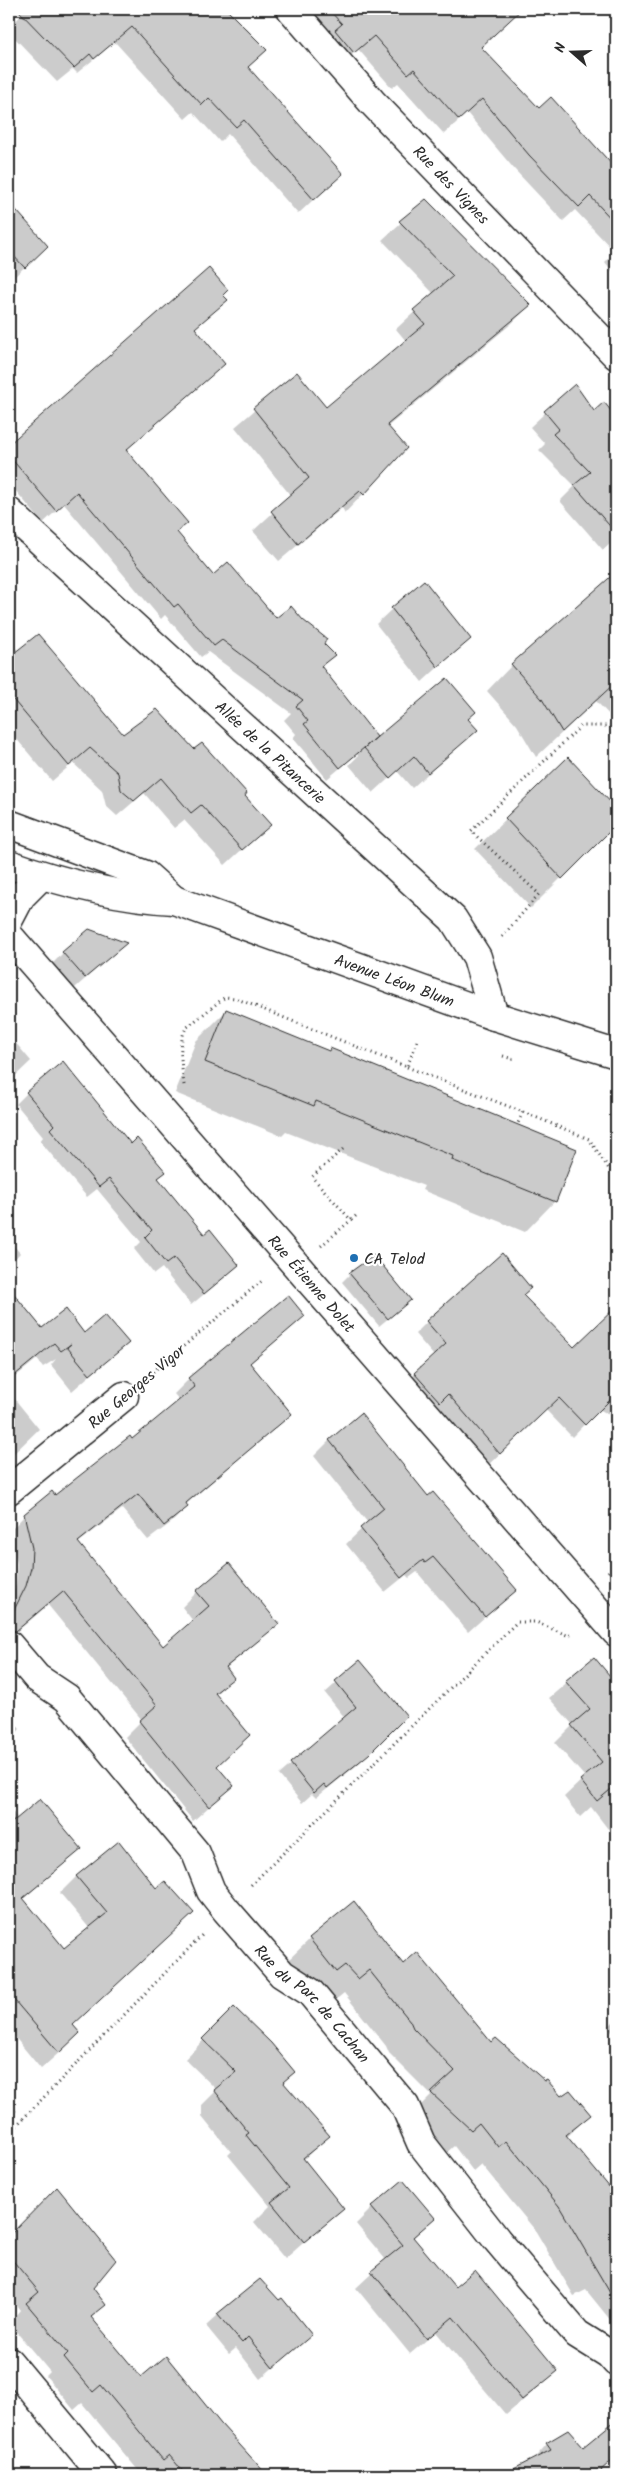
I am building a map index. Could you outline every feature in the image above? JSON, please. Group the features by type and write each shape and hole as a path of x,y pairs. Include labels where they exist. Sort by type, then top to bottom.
{"street":[{"name":"Rue des Vignes","path":"290,9 363,111 616,355"},
{"name":"Allée de la Pitancerie","path":"9,512 453,919 480,964 494,1016"},
{"name":"Avenue Léon Blum","path":"9,824 146,875 174,900"},
{"name":"Avenue Léon Blum","path":"9,864 41,876 74,885 137,898 174,900 494,1016 616,1054"},
{"path":"9,919 21,896 41,876"},
{"name":"Rue Étienne Dolet","path":"9,936 616,1632"},
{"name":"Rue Georges Vigor","path":"9,1490 124,1396"},
{"name":"Rue du Parc de Cachan","path":"9,1645 37,1678 67,1698 196,1853 211,1891 226,1910 282,1974 310,1992 404,2106 421,2143 496,2240 577,2334 609,2354 616,2362"},
{"path":"9,2362 103,2475"}],"path":[{"path":"480,964 539,894 471,831 581,726 616,726"},
{"path":"185,1088 180,1044 182,1035 186,1028 225,997 235,998 589,1139 611,1172"},
{"path":"407,1067 417,1041"},
{"path":"518,1124 523,1112"},
{"path":"343,1149 312,1177 351,1220"},
{"path":"321,1246 357,1215"},
{"name":"Rue Georges Vigor","path":"124,1396 263,1280"},
{"path":"252,1885 516,1622 536,1622 569,1636"},
{"path":"9,2133 208,1929"}],"building":[{"path":"17,9 226,9 267,50 248,67 343,174 314,200 244,120 236,127 209,98 202,105 132,27 94,59 90,54 74,68"},
{"path":"328,9 522,9 481,47 539,108 551,97 616,169 616,224 590,196 579,207 529,155 482,99 459,120 414,69 408,74 374,36 354,53 335,30 342,24"},
{"path":"426,199 531,305 387,425 407,448 364,495 360,491 298,544 271,511 309,478 253,408 297,372 326,407 425,324 413,310 453,276 399,221"},
{"path":"9,202 48,246 25,268 9,251"},
{"path":"209,268 228,290 223,295 228,300 195,328 225,364 126,450 188,523 177,532 213,575 228,562 276,618 291,606 303,620 327,639 324,644 335,655 321,666 377,737 340,768 304,724 308,721 296,706 303,700 222,640 214,646 178,604 174,607 77,492 56,511 9,456 9,444"},
{"path":"575,384 594,411 604,402 616,417 616,533 574,485 590,472 553,434 559,429 544,411"},
{"path":"616,572 616,682 562,732 542,699 511,664"},
{"path":"424,580 471,639 438,667 391,608"},
{"path":"38,634 123,734 157,709 194,749 202,743 247,793 245,796 271,825 242,850 201,805 191,813 161,778 134,801 121,790 118,773 90,748 69,766 9,695 9,657"},
{"path":"447,678 476,712 468,719 478,730 428,773 414,756 390,778 364,748"},
{"path":"568,757 616,808 616,825 562,879 505,818"},
{"path":"89,929 127,943 85,978 62,952"},
{"path":"226,1009 329,1051 330,1048 577,1149 556,1202 452,1160 453,1156 316,1101 314,1106 205,1062"},
{"path":"63,1061 131,1144 137,1138 166,1172 158,1178 204,1234 210,1229 239,1265 204,1294 174,1258 166,1264 145,1237 152,1230 109,1179 99,1187 50,1129 54,1125 26,1092"},
{"path":"502,1253 531,1288 523,1295 574,1347 616,1307 616,1394 585,1425 559,1398 500,1454 448,1394 440,1402 414,1373 446,1344 426,1321"},
{"path":"374,1255 411,1300 388,1319 349,1273"},
{"path":"9,1288 42,1328 66,1309 84,1333 105,1315 129,1343 90,1375 67,1347 71,1344 61,1351 54,1343 9,1380"},
{"path":"288,1295 305,1316 250,1363 292,1414 186,1503 188,1507 164,1526 138,1494 78,1542 163,1646 209,1606 196,1591 229,1563 279,1624 226,1667 234,1678 215,1693 250,1735 217,1766 234,1786 209,1807 139,1721 157,1705 63,1591 16,1631 9,1630 9,1620 26,1586 31,1568 32,1548 24,1514 52,1491 55,1495 130,1436 132,1439 195,1387 188,1378"},
{"path":"361,1413 428,1496 433,1492 517,1590 485,1617 433,1557 425,1563 423,1560 401,1578 360,1528 384,1508 329,1440"},
{"path":"594,1657 616,1683 616,1785 597,1801 580,1780 602,1762 571,1725 590,1709 565,1681"},
{"path":"360,1660 407,1716 369,1754 327,1788 324,1784 314,1793 290,1763 356,1707 335,1681"},
{"path":"40,1799 82,1849 23,1898 64,1948 107,1913 76,1876 119,1841 156,1888 165,1881 194,1913 73,2025 80,2033 59,2053 9,1994 9,1825"},
{"path":"354,1901 403,1964 417,1952 491,2042 496,2038 545,2081 547,2080 561,2096 570,2090 591,2115 566,2135 616,2195 616,2303 559,2206 506,2141 498,2147 479,2123 471,2130 431,2093 455,2071 413,2028 410,2021 369,1970 358,1979 345,1965 336,1972 309,1938"},
{"path":"234,2007 271,2043 295,2072 283,2082 330,2136 303,2158 344,2209 304,2242 271,2202 289,2188 246,2135 249,2133 214,2090 236,2072 202,2039"},
{"path":"403,2180 435,2218 413,2237 455,2287 475,2270 558,2371 522,2400 453,2317 427,2339 371,2271 403,2245 371,2207"},
{"path":"57,2187 116,2260 93,2288 106,2305 91,2317 141,2377 166,2356 221,2424 267,2475 186,2475 169,2455 163,2460 101,2385 93,2392 64,2357 68,2353 26,2303 39,2292 9,2256 9,2236"},
{"path":"260,2279 279,2300 282,2298 312,2335 273,2368 248,2337 242,2343 217,2314"},
{"path":"616,2420 616,2457 601,2470 605,2475 502,2475 551,2450 546,2443 568,2430 583,2447"}],"place":[{"name":"CA Telod","path":"354,1258"}]}
